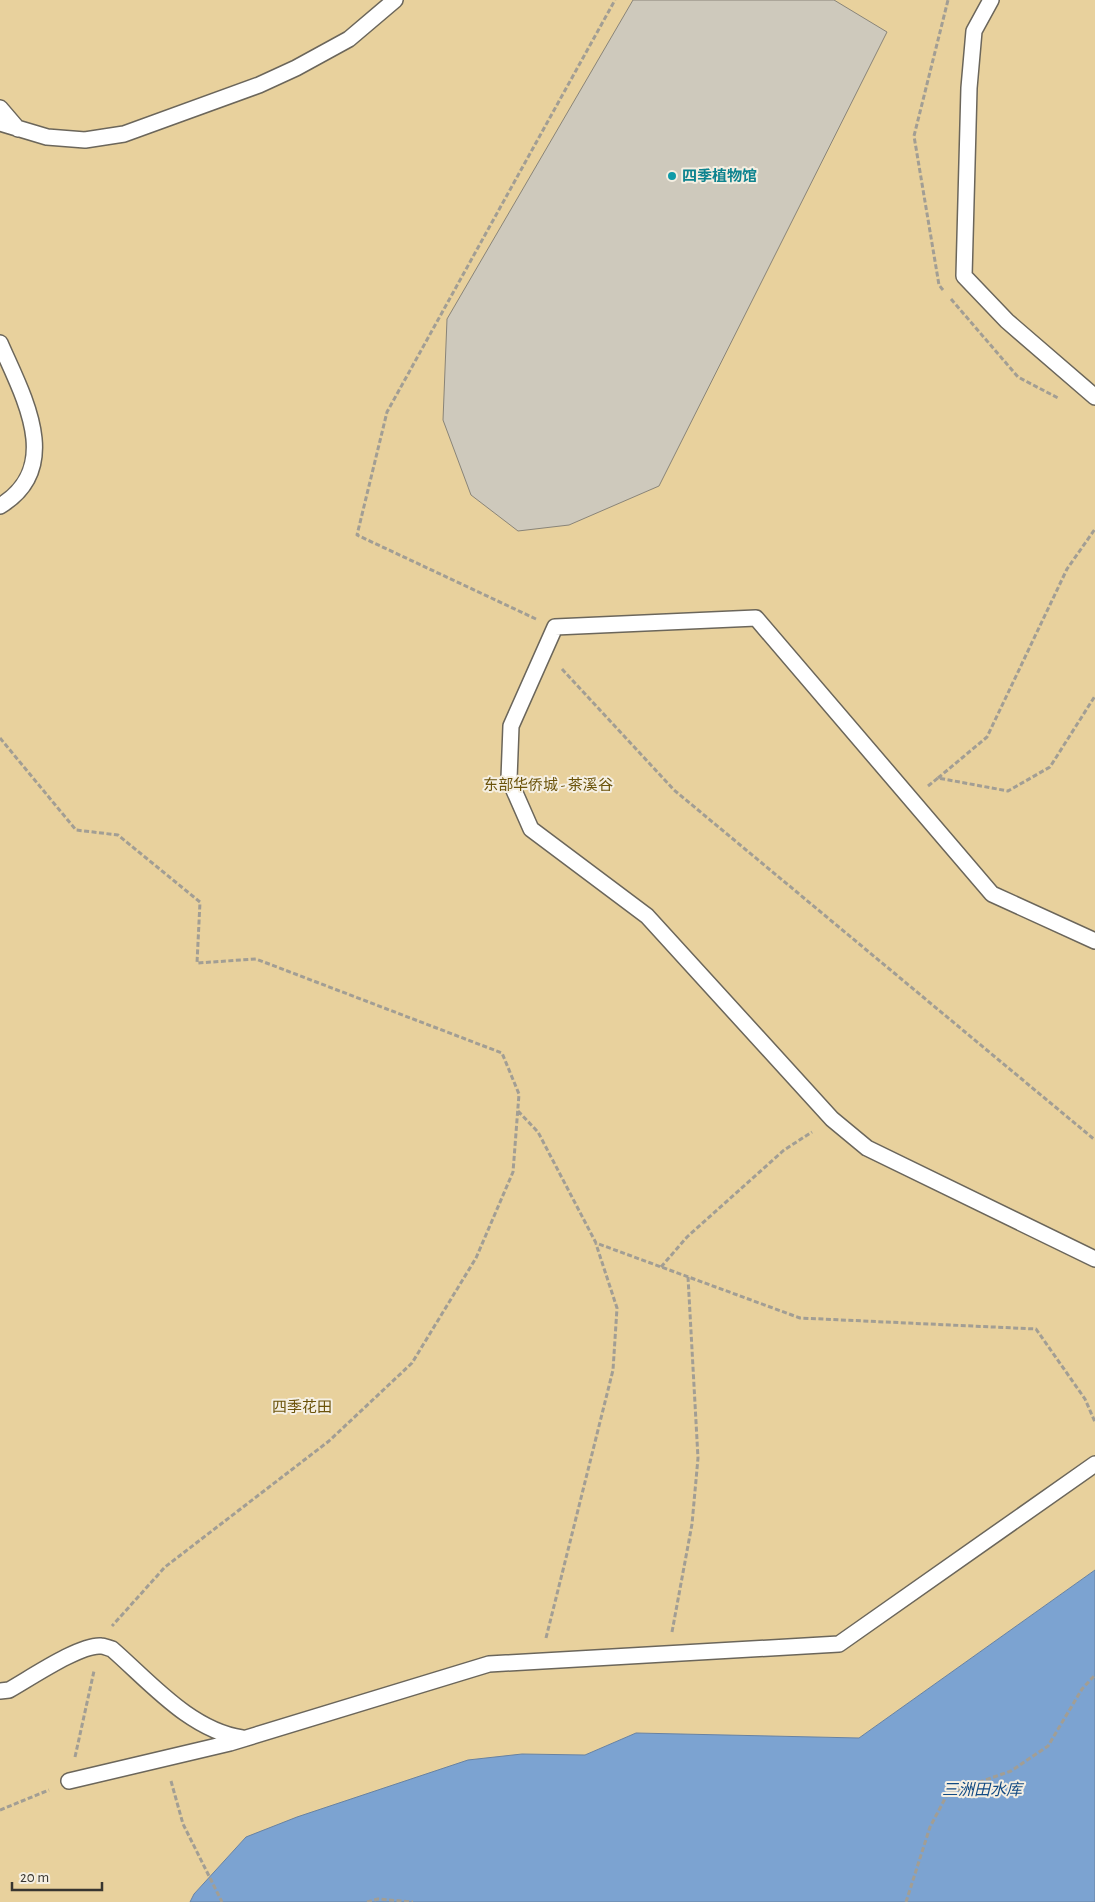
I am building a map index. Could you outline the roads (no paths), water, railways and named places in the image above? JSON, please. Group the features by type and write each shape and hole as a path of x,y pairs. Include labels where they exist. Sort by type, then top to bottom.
{"lane":[{"path":"0,124 48,137 85,140 124,134 259,85 296,68 349,40 395,0"},
{"path":"992,0 974,31 969,88 964,276 1007,321 1095,397"},
{"path":"0,108 19,130"},
{"path":"0,343 27,406 34,428 36,450 30,472 19,491 0,506"},
{"path":"1095,941 992,894 756,618 555,628 511,726 509,779 531,829 647,916 832,1119 867,1148 1095,1259"},
{"path":"69,1781 246,1738 489,1664 839,1644 1095,1464"},
{"path":"0,1691 9,1690 73,1653 89,1647 100,1646 112,1649 173,1704 195,1720 224,1735 246,1738"}],"water":[{"name":"三洲田水库","path":"1095,1570 1095,1902 190,1902 194,1894 246,1837 297,1817 468,1760 522,1754 585,1755 636,1733 859,1738"}],"place":[{"name":"四季植物馆","path":"672,176"}],"park label":[{"name":"东部华侨城 - 茶溪谷","path":"548,785"},
{"name":"四季花田","path":"302,1407"}]}
